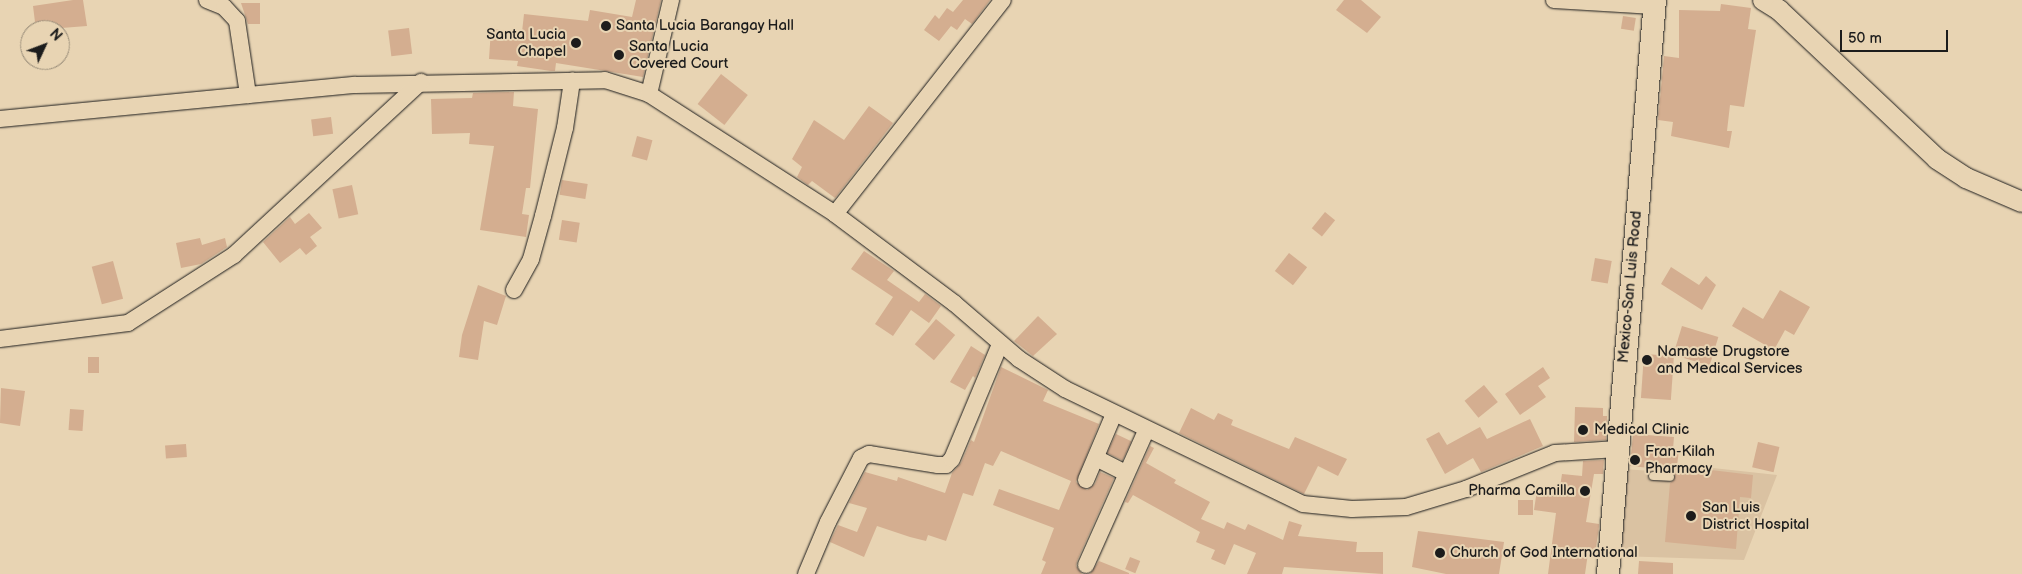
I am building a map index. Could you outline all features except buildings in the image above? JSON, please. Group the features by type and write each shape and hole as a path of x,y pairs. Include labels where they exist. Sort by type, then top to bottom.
{"main road":[{"name":"Mexico-San Luis Road","path":"1608,574 1654,3"}],"street":[{"path":"207,0 224,8 237,21 248,95"},
{"path":"649,94 670,0"},
{"path":"835,214 1003,0"},
{"path":"1554,0 1654,3"},
{"path":"1762,0 1779,10 1938,159 1966,178 2022,202"},
{"path":"0,119 248,95 421,82 605,80 649,94 835,214 954,303 1000,344 1065,389 1146,431 1303,504 1352,510 1406,507 1430,501 1555,453 1617,449"},
{"path":"514,290 531,259 543,216 565,128 572,81"},
{"path":"0,339 128,323 234,255 421,82"},
{"path":"806,574 828,522 862,458 869,454 938,465 946,465 952,459 1000,344"},
{"path":"1086,480 1114,414"},
{"path":"1086,565 1125,473 1146,431"},
{"path":"1096,458 1125,473"}],"lane":[{"path":"1653,476 1670,477"}],"shaded area":[{"name":"San Luis District Hospital","path":"1667,463 1777,475 1744,560 1618,556 1623,469 1666,472"}],"place":[{"name":"Santa Lucia Barangay Hall","path":"606,26"},
{"name":"Santa Lucia Chapel","path":"576,43"},
{"name":"Santa Lucia Covered Court","path":"619,55"},
{"name":"Namaste Drugstore and Medical Services","path":"1647,360"},
{"name":"Medical Clinic","path":"1583,430"},
{"name":"Fran-Kilah Pharmacy","path":"1635,460"},
{"name":"Pharma Camilla","path":"1585,491"},
{"name":"San Luis District Hospital","path":"1691,516"},
{"name":"Church of God International","path":"1440,553"}]}
